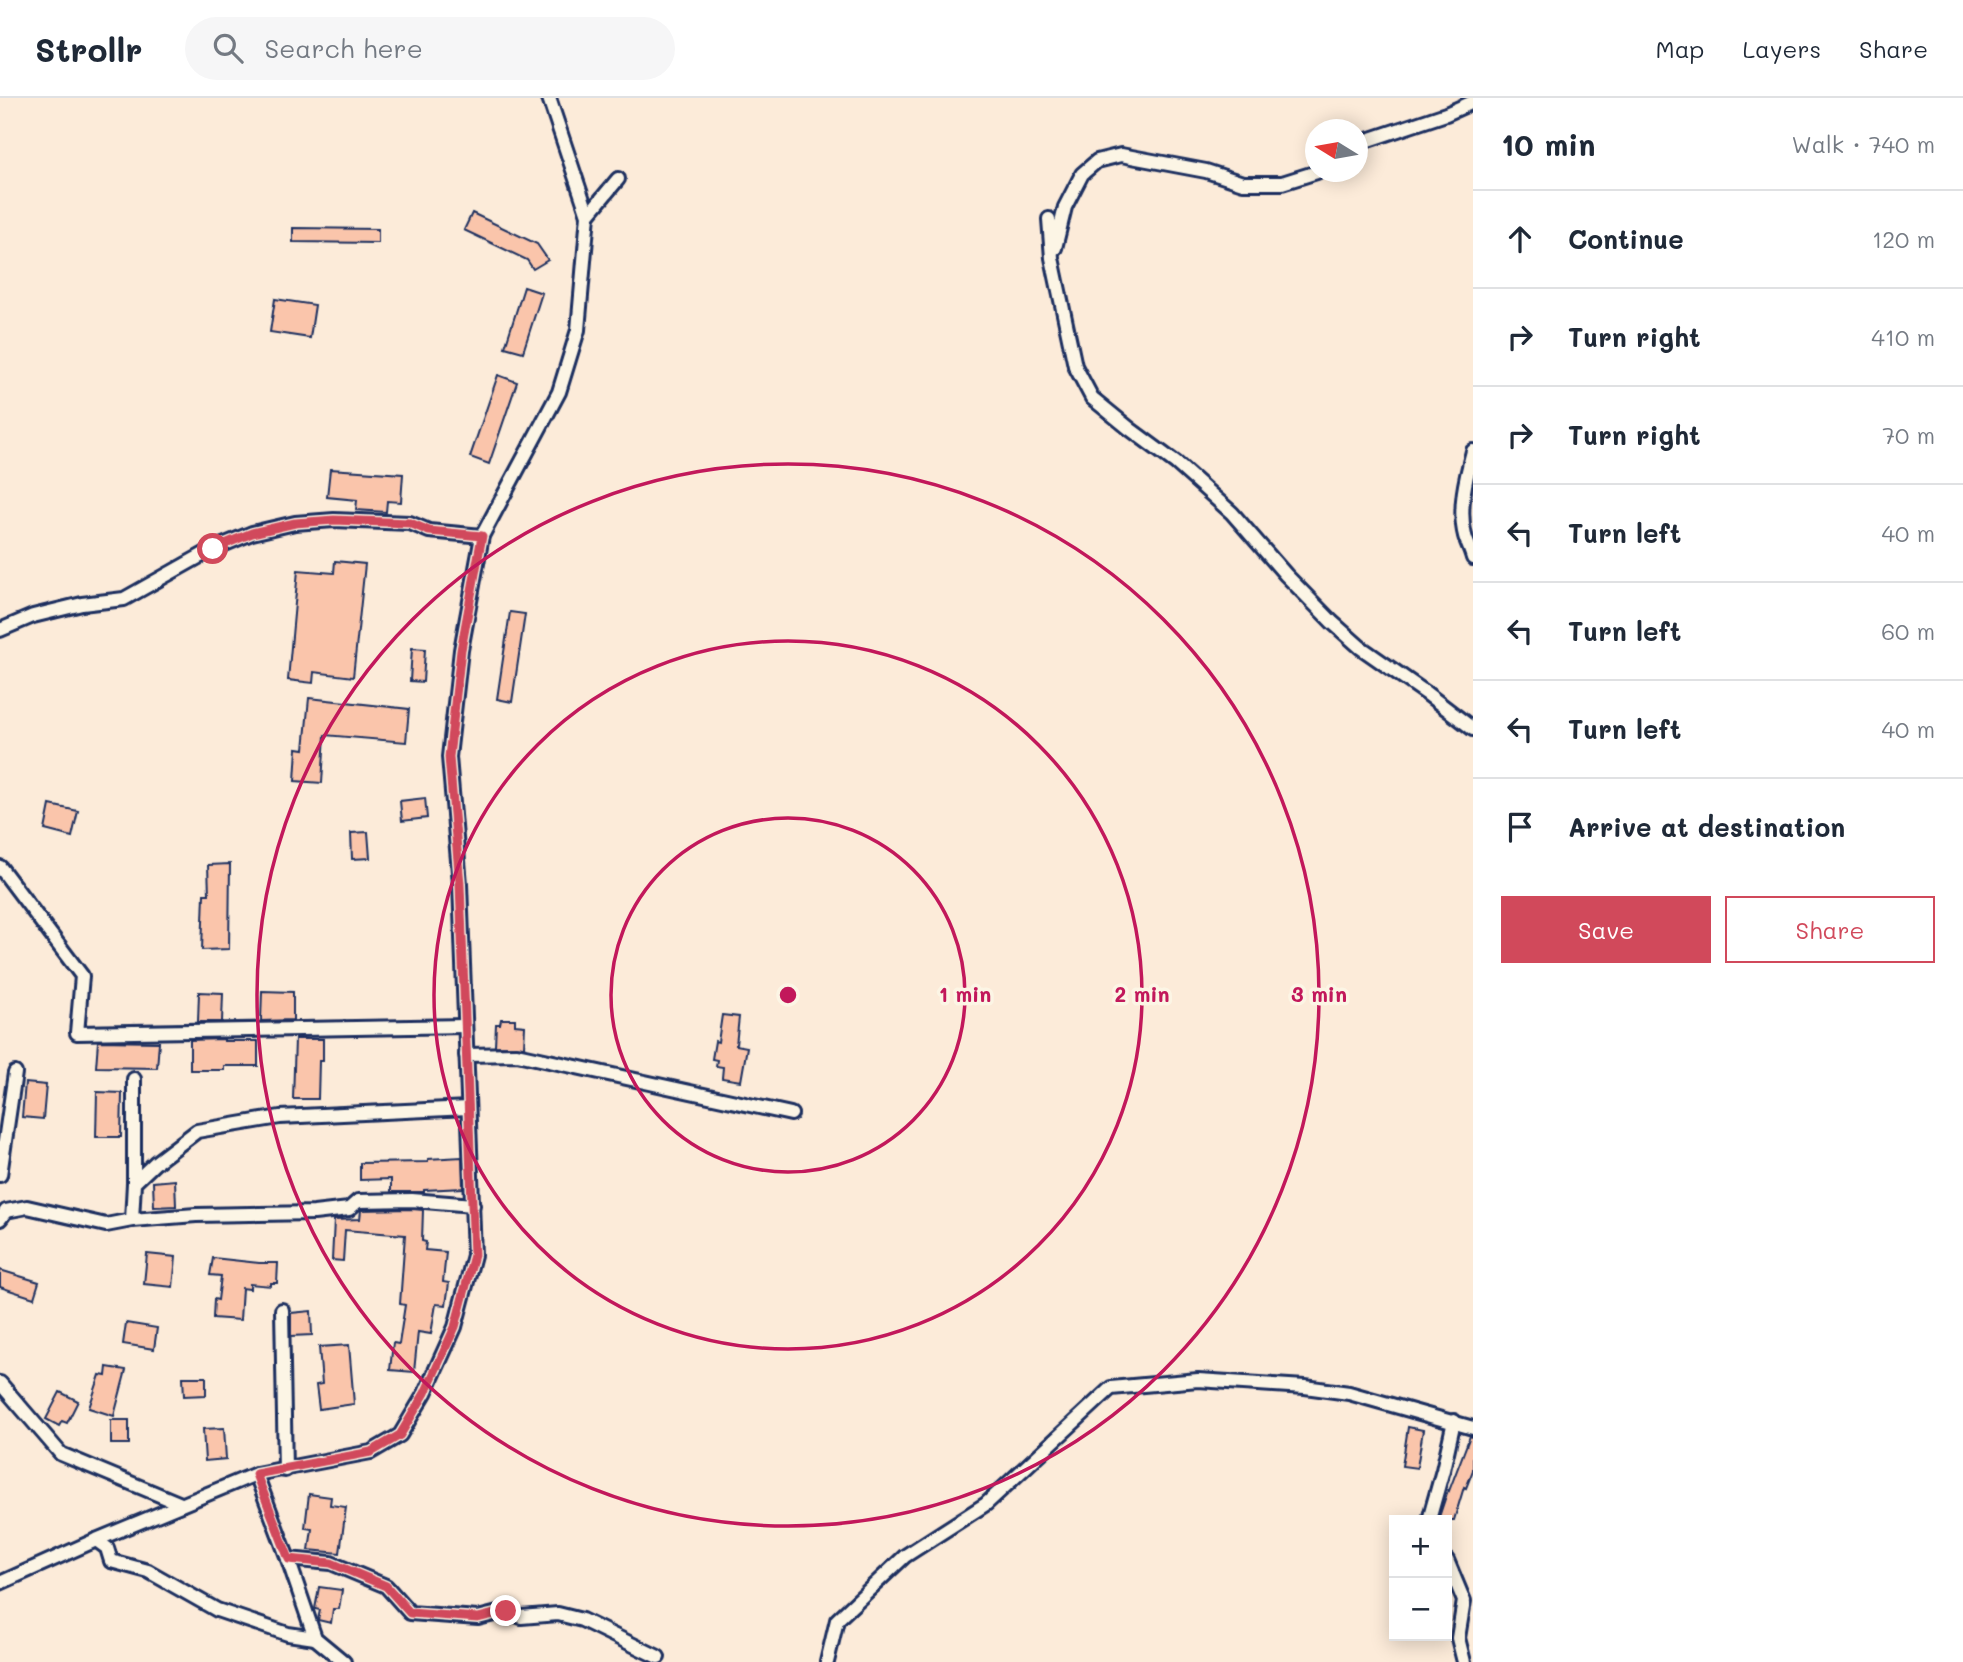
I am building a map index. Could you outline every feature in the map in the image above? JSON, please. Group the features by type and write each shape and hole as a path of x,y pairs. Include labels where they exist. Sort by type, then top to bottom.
{"street":[{"path":"0,1583 256,1474 371,1452 400,1435 425,1393 455,1327 474,1255 460,884 449,757 461,650 482,536 559,392 578,331 588,215 549,98"},
{"path":"1368,140 1473,102"},
{"path":"1052,258 1065,207 1082,174 1097,161 1121,155 1206,171 1244,183 1282,183 1305,176"},
{"path":"588,215 618,179"},
{"path":"1049,219 1052,258 1075,366 1092,398 1169,457 1233,513 1286,575 1360,647 1473,729"},
{"path":"1473,451 1466,475 1463,506 1465,534 1473,558"},
{"path":"0,629 33,616 82,604 124,599 213,549 252,533 295,523 334,520 410,523 429,531 482,536"},
{"path":"0,867 82,976 78,1033 465,1026"},
{"path":"466,1055 517,1054 790,1114"},
{"path":"0,1175 15,1073"},
{"path":"132,1220 134,1079"},
{"path":"134,1183 197,1131 280,1117 468,1108"},
{"path":"0,1219 6,1207 27,1207 106,1225 196,1215 314,1213 349,1209 358,1201 412,1200 473,1205"},
{"path":"282,1310 285,1470"},
{"path":"827,1662 837,1620 905,1556 986,1504 1111,1388 1198,1380 1305,1387 1349,1393 1473,1427"},
{"path":"0,1383 61,1454 181,1504"},
{"path":"1430,1515 1454,1421"},
{"path":"256,1474 316,1638 344,1662"},
{"path":"96,1540 107,1548 111,1561 148,1572 217,1609 288,1634 316,1638"},
{"path":"289,1559 331,1563 386,1586 410,1613 478,1618 506,1611 521,1617 558,1614 582,1620 658,1657"},
{"path":"1452,1572 1464,1601 1458,1638 1464,1662"}],"building":[{"path":"472,213 537,244 548,260 533,269 527,260 464,230"},
{"path":"293,228 378,229 378,243 293,242"},
{"path":"524,287 542,293 523,352 505,347"},
{"path":"275,299 315,305 310,338 270,332"},
{"path":"498,375 517,382 489,464 470,457"},
{"path":"330,469 403,474 401,502 387,501 386,512 356,510 357,500 327,497"},
{"path":"335,561 365,564 353,677 314,672 313,683 288,680 298,570 334,573"},
{"path":"510,612 525,614 512,702 497,699"},
{"path":"412,648 425,649 423,682 410,681"},
{"path":"309,698 409,709 406,742 325,735 322,783 295,781 297,748 304,749"},
{"path":"425,798 427,818 402,821 400,801"},
{"path":"50,805 78,811 72,837 45,830"},
{"path":"368,832 370,858 352,859 351,833"},
{"path":"230,864 229,949 202,950 204,894 209,894 208,865"},
{"path":"262,991 293,992 293,1020 261,1021"},
{"path":"199,992 223,993 222,1022 198,1022"},
{"path":"722,1015 739,1017 736,1045 747,1047 741,1081 722,1078 723,1067 716,1066 717,1060 712,1059"},
{"path":"501,1019 515,1019 515,1025 525,1026 524,1047 495,1046 496,1024 500,1024"},
{"path":"295,1039 323,1039 323,1061 319,1061 318,1099 293,1099"},
{"path":"190,1040 258,1041 258,1066 190,1070"},
{"path":"98,1041 159,1042 157,1068 96,1067"},
{"path":"25,1083 46,1085 43,1119 22,1117"},
{"path":"97,1092 122,1093 121,1137 96,1137"},
{"path":"462,1157 463,1188 391,1192 391,1179 360,1180 360,1163 428,1162 428,1159"},
{"path":"175,1180 176,1206 154,1207 153,1182"},
{"path":"361,1210 423,1210 422,1241 426,1242 425,1250 446,1252 443,1282 449,1283 446,1305 436,1304 431,1334 418,1332 414,1372 390,1370 393,1343 399,1344 405,1305 400,1304 405,1235 345,1230 343,1261 332,1260 334,1220 360,1219"},
{"path":"147,1254 176,1257 173,1287 144,1284"},
{"path":"213,1258 278,1263 277,1283 271,1283 271,1286 250,1284 250,1289 242,1288 240,1320 213,1318 214,1299 218,1300 221,1276 210,1275"},
{"path":"0,1270 39,1282 34,1298 0,1287"},
{"path":"311,1311 312,1335 291,1336 291,1313"},
{"path":"126,1323 157,1328 154,1349 123,1344"},
{"path":"349,1345 354,1404 319,1409 316,1385 322,1384 319,1347"},
{"path":"107,1367 126,1370 114,1416 89,1408 100,1375 106,1376"},
{"path":"183,1377 206,1377 206,1395 184,1396"},
{"path":"60,1392 78,1401 67,1423 62,1421 59,1426 46,1419"},
{"path":"111,1420 129,1420 129,1444 111,1444"},
{"path":"1408,1427 1423,1430 1417,1468 1402,1466"},
{"path":"224,1428 226,1459 205,1461 203,1429"},
{"path":"1470,1436 1473,1437 1473,1470 1466,1488 1464,1487 1454,1520 1452,1515 1440,1515"},
{"path":"309,1494 331,1497 330,1505 346,1507 340,1553 309,1550 312,1529 305,1528"},
{"path":"319,1587 342,1590 339,1609 333,1609 331,1623 318,1620 320,1610 315,1609"}],"route":[{"path":"213,549 252,533 295,523 334,520 410,523 429,531 482,536 461,650 449,757 460,884 474,1255 455,1327 425,1393 400,1435 371,1452 256,1474 289,1559 331,1563 386,1586 410,1613 478,1618 506,1611"}]}
